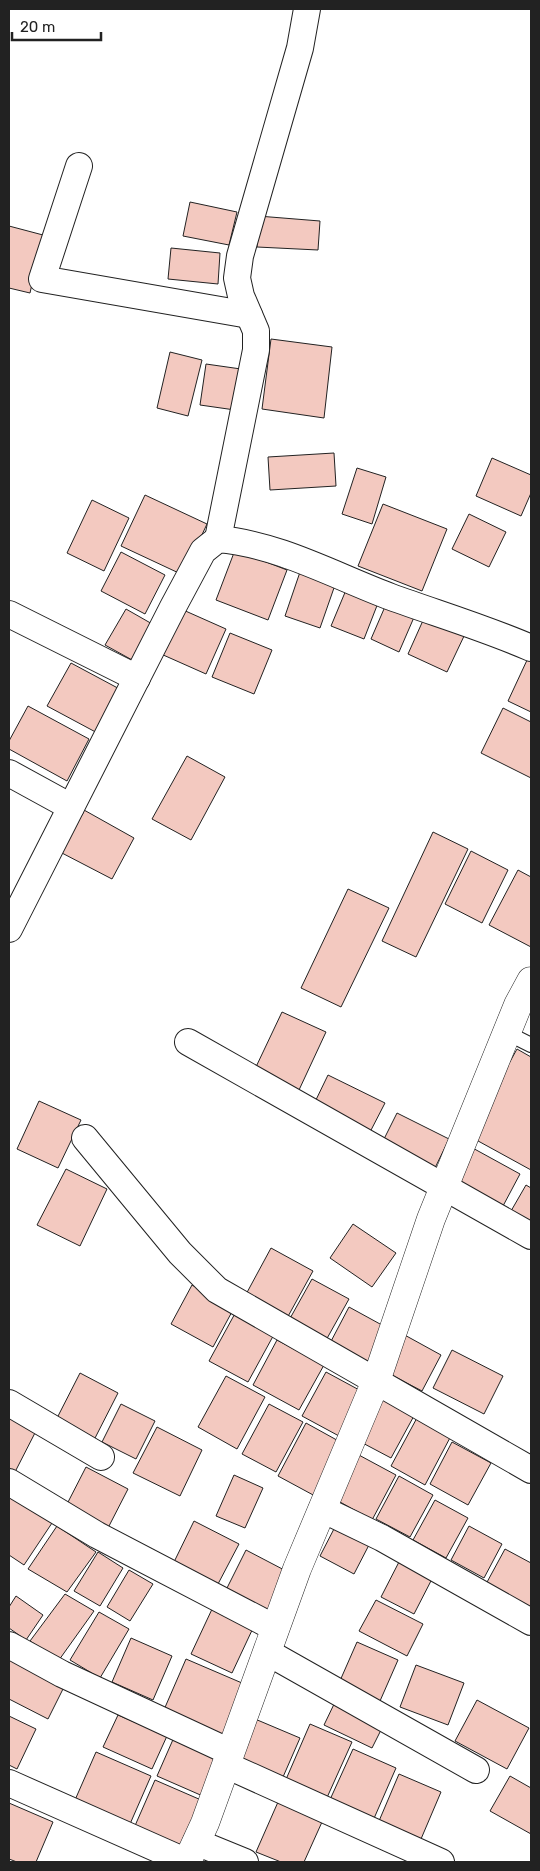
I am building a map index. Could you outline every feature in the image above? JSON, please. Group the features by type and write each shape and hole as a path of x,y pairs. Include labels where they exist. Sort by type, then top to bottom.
{"street":[{"path":"9,928 203,551 218,539 256,350 256,331 237,278 240,256 300,48 307,9"},
{"path":"79,166 42,279 249,315"},
{"path":"218,539 240,541 284,554 392,597 485,628 531,648"},
{"path":"9,614 137,678"},
{"path":"9,773 71,807"},
{"path":"190,1856 322,1509 376,1381 444,1186 507,1033 531,981"},
{"path":"188,1042 531,1236"},
{"path":"86,1138 180,1253 217,1290 531,1470"},
{"path":"9,1403 101,1457"},
{"path":"9,1482 271,1640 476,1770"},
{"path":"322,1509 382,1538 531,1622"},
{"path":"9,1645 228,1758 441,1862"},
{"path":"9,1783 190,1856 245,1862"}],"lane":[{"path":"507,1033 531,1045"}],"building":[{"path":"190,202 237,212 229,245 183,236"},
{"path":"258,216 320,221 318,250 257,247"},
{"path":"9,226 43,235 30,293 9,288"},
{"path":"171,248 220,253 218,284 168,279"},
{"path":"271,339 332,347 324,418 262,409"},
{"path":"170,352 202,360 188,416 157,408"},
{"path":"206,364 248,370 242,411 200,405"},
{"path":"334,453 336,486 270,490 268,457"},
{"path":"492,458 531,475 531,493 521,516 476,496"},
{"path":"357,468 386,477 372,524 342,514"},
{"path":"145,495 207,524 183,575 121,546"},
{"path":"92,500 129,518 104,571 67,553"},
{"path":"383,504 447,529 422,591 358,566"},
{"path":"469,514 506,532 489,567 452,549"},
{"path":"235,550 287,570 268,620 216,600"},
{"path":"121,552 165,575 145,614 101,591"},
{"path":"300,572 335,585 320,628 285,616"},
{"path":"346,590 378,603 364,639 331,626"},
{"path":"387,602 415,615 399,652 371,639"},
{"path":"126,609 154,625 134,661 105,645"},
{"path":"181,609 226,629 206,674 161,654"},
{"path":"425,616 465,634 447,672 408,654"},
{"path":"230,633 272,650 254,694 212,677"},
{"path":"528,658 531,660 531,712 508,701"},
{"path":"71,663 127,693 103,736 47,706"},
{"path":"28,706 89,739 67,781 9,749 9,741"},
{"path":"503,708 531,722 531,778 481,753"},
{"path":"187,756 225,777 191,840 152,819"},
{"path":"84,810 134,838 112,879 60,852"},
{"path":"433,832 468,849 416,957 382,941"},
{"path":"471,851 508,870 482,923 445,904"},
{"path":"518,870 531,877 531,947 489,925"},
{"path":"348,889 389,908 341,1007 301,988"},
{"path":"282,1012 326,1032 299,1090 255,1069"},
{"path":"517,1049 531,1057 531,1170 469,1136"},
{"path":"328,1075 385,1103 369,1134 313,1106"},
{"path":"39,1101 81,1120 58,1168 17,1149"},
{"path":"397,1113 449,1139 434,1170 382,1143"},
{"path":"469,1146 520,1174 503,1206 452,1179"},
{"path":"66,1169 107,1189 80,1246 37,1225"},
{"path":"526,1185 531,1188 531,1222 511,1211"},
{"path":"353,1224 396,1253 372,1287 330,1258"},
{"path":"271,1248 313,1271 286,1320 244,1298"},
{"path":"312,1279 349,1299 325,1342 288,1322"},
{"path":"192,1285 234,1308 213,1347 171,1324"},
{"path":"349,1307 391,1330 369,1370 328,1347"},
{"path":"238,1308 277,1329 248,1382 209,1361"},
{"path":"401,1333 441,1355 422,1391 382,1370"},
{"path":"277,1340 324,1365 299,1410 253,1385"},
{"path":"452,1350 503,1376 484,1414 433,1388"},
{"path":"326,1372 363,1392 339,1436 302,1416"},
{"path":"80,1373 118,1393 93,1442 55,1422"},
{"path":"226,1376 265,1397 237,1449 198,1427"},
{"path":"381,1396 415,1414 391,1458 357,1440"},
{"path":"121,1404 155,1421 136,1459 102,1442"},
{"path":"269,1404 303,1422 276,1472 242,1454"},
{"path":"9,1413 38,1427 15,1472 9,1468"},
{"path":"418,1416 452,1434 425,1485 391,1466"},
{"path":"306,1423 344,1444 315,1496 278,1476"},
{"path":"157,1427 202,1450 180,1496 133,1473"},
{"path":"452,1442 491,1463 468,1505 430,1484"},
{"path":"357,1454 396,1475 372,1520 333,1498"},
{"path":"86,1467 128,1489 108,1528 66,1506"},
{"path":"234,1475 263,1488 245,1528 216,1516"},
{"path":"399,1476 433,1495 410,1537 376,1519"},
{"path":"9,1490 54,1520 24,1565 9,1555"},
{"path":"435,1500 468,1518 446,1558 413,1540"},
{"path":"194,1521 239,1544 218,1584 174,1562"},
{"path":"336,1525 370,1543 354,1574 320,1556"},
{"path":"57,1526 96,1552 67,1592 28,1569"},
{"path":"469,1526 502,1544 484,1578 451,1560"},
{"path":"505,1549 531,1563 531,1608 486,1584"},
{"path":"246,1550 290,1573 271,1612 226,1590"},
{"path":"98,1552 123,1568 100,1606 74,1591"},
{"path":"401,1558 434,1575 414,1614 381,1597"},
{"path":"129,1570 153,1584 130,1621 107,1607"},
{"path":"65,1594 94,1611 59,1660 30,1641"},
{"path":"16,1596 43,1615 26,1640 9,1628 9,1607"},
{"path":"376,1600 423,1624 407,1656 359,1631"},
{"path":"213,1607 254,1626 232,1673 191,1654"},
{"path":"99,1612 129,1629 100,1678 70,1660"},
{"path":"131,1638 172,1656 153,1700 112,1682"},
{"path":"357,1642 398,1660 380,1701 339,1683"},
{"path":"9,1659 64,1687 48,1719 9,1699"},
{"path":"186,1659 249,1686 226,1739 163,1712"},
{"path":"416,1665 464,1683 448,1725 400,1707"},
{"path":"336,1700 384,1724 372,1748 324,1725"},
{"path":"477,1700 529,1728 507,1769 455,1741"},
{"path":"118,1715 167,1736 152,1769 103,1747"},
{"path":"9,1716 36,1729 17,1769 9,1765"},
{"path":"255,1719 300,1738 283,1777 238,1757"},
{"path":"310,1724 352,1742 325,1802 284,1784"},
{"path":"175,1735 223,1755 205,1797 157,1776"},
{"path":"353,1749 396,1768 372,1823 328,1804"},
{"path":"96,1752 151,1776 130,1824 75,1800"},
{"path":"399,1774 441,1792 421,1839 379,1821"},
{"path":"510,1776 531,1788 531,1834 490,1811"},
{"path":"155,1780 208,1803 187,1851 134,1828"},
{"path":"278,1802 322,1822 304,1862 281,1862 256,1852"},
{"path":"9,1803 53,1822 36,1862 17,1862 9,1859"}]}
